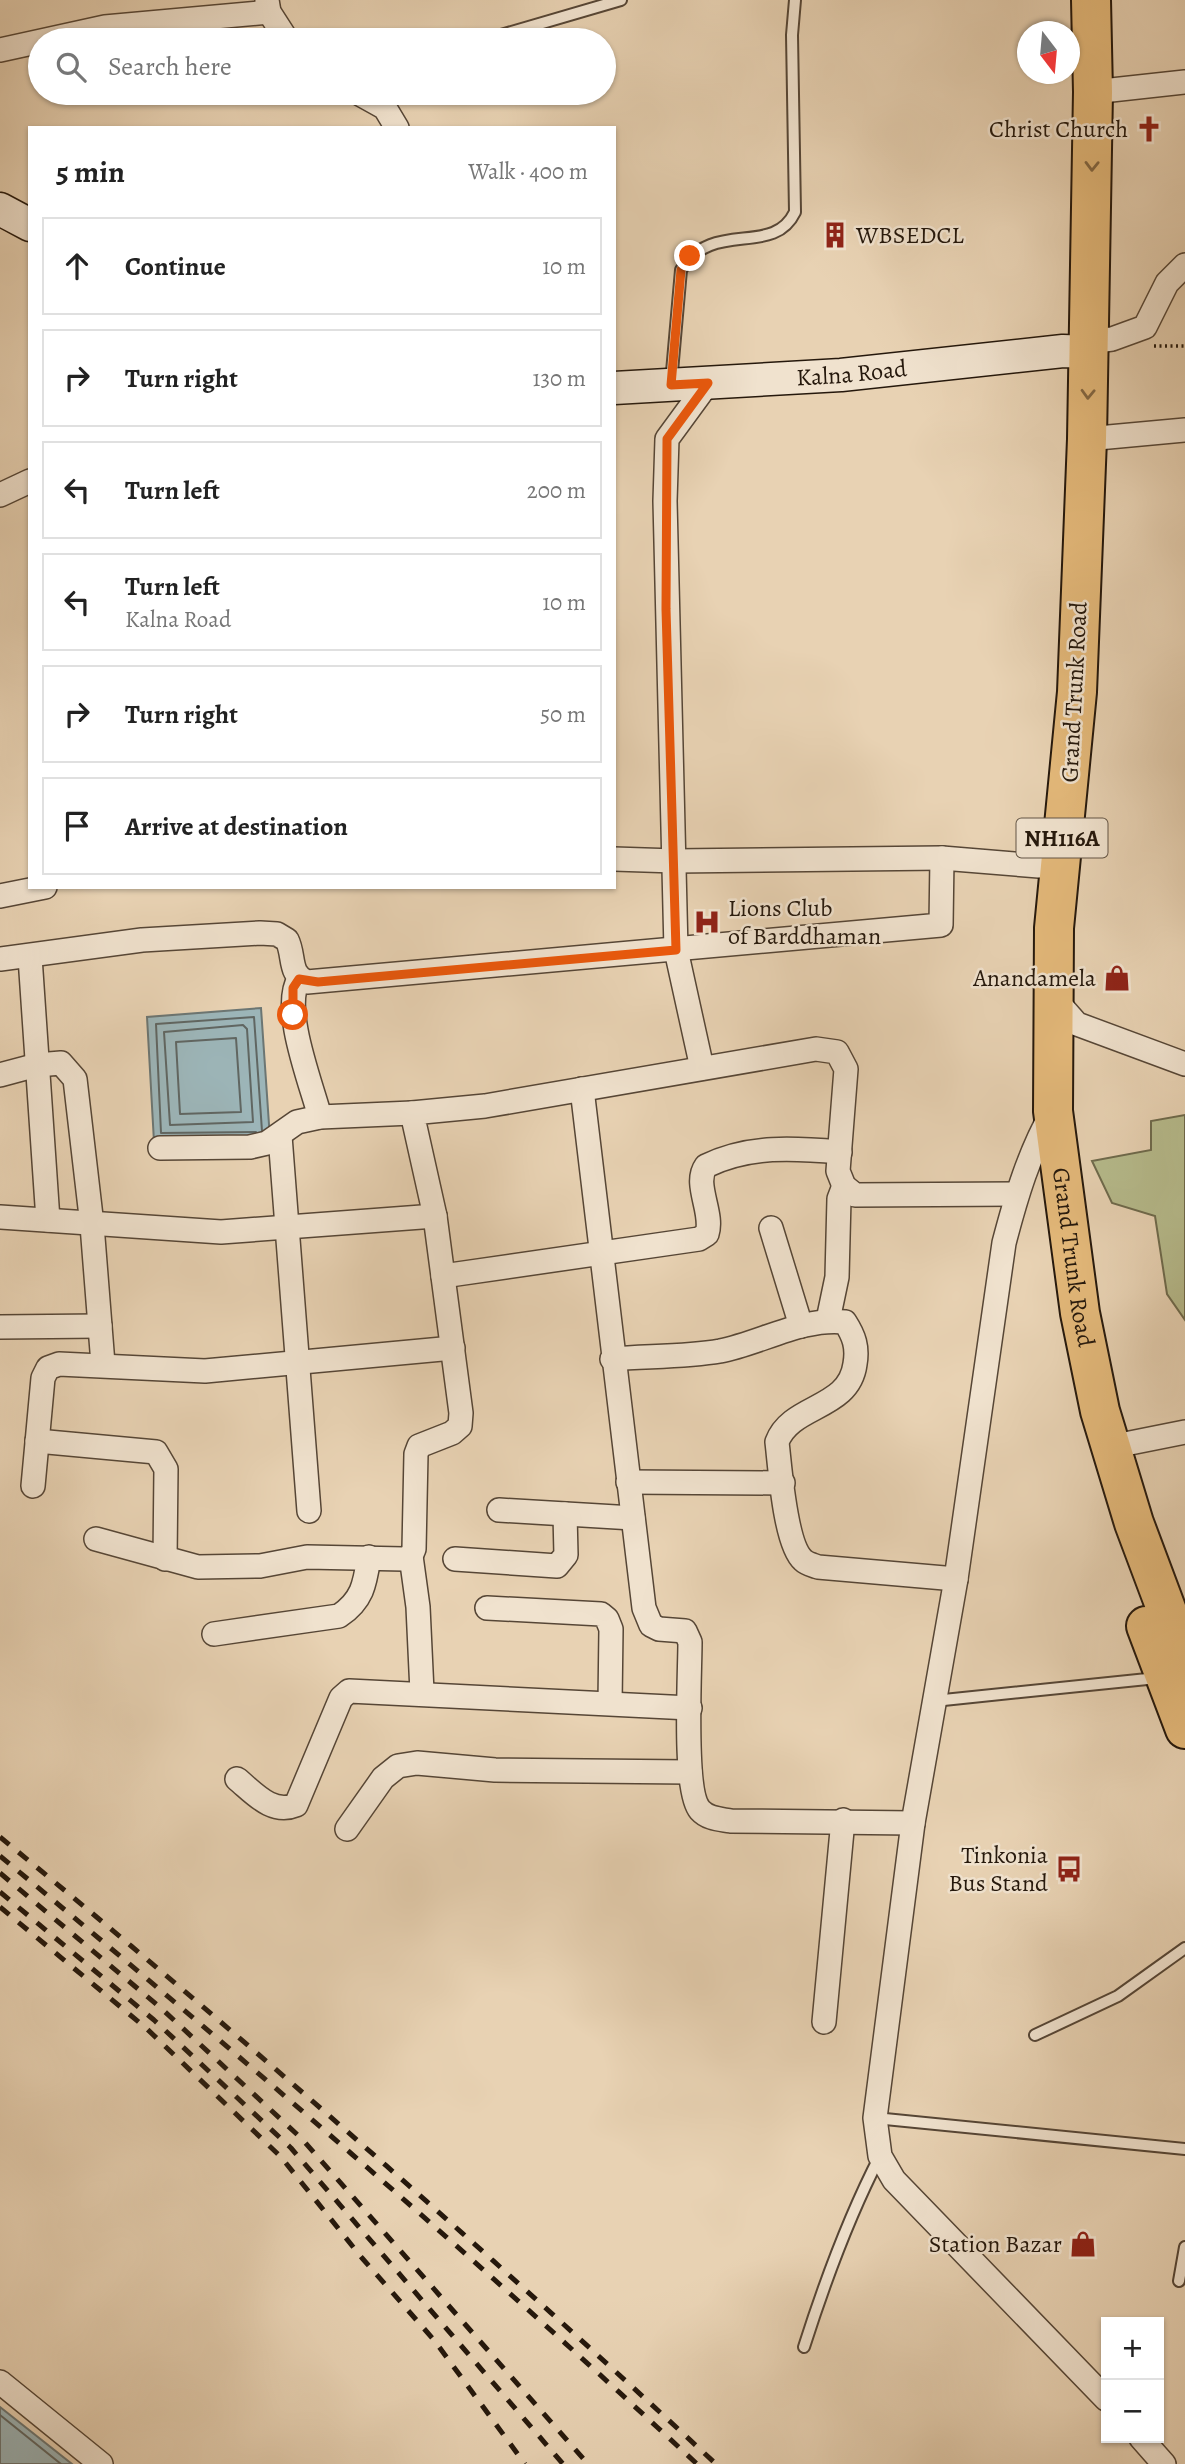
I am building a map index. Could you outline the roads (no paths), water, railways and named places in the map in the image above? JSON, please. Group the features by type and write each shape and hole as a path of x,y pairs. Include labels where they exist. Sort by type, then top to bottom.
{"highway":[{"path":"1067,0 1068,21"},
{"name":"Grand Trunk Road","path":"1091,0 1080,83 1081,349 1087,439 1077,692 1054,928 1045,1125 1060,1315 1072,1385 1107,1512 1174,1668"},
{"name":"Grand Trunk Road","path":"1050,1019 1039,866 1055,685 1056,527 1081,349"},
{"name":"Grand Trunk Road","path":"1045,1125 1080,1313 1110,1447 1157,1588 1185,1728"}],"street":[{"path":"100,28 268,6 280,28"},
{"path":"0,50 28,44"},
{"path":"1080,83 1185,82"},
{"path":"0,209 28,224"},
{"path":"1081,349 1145,327 1167,282 1185,265"},
{"name":"Kalna Road","path":"616,388 841,375 1081,349"},
{"path":"702,1069 676,950 666,609 667,439 708,383"},
{"path":"1087,439 1185,430"},
{"path":"0,495 28,482"},
{"path":"0,959 142,940 277,934 287,940 291,947 293,970 299,979 318,982 941,925 942,858"},
{"path":"616,859 675,861 942,858 1039,866"},
{"path":"0,896 35,889"},
{"path":"30,957 48,1220"},
{"path":"299,979 293,988 293,1015 320,1116"},
{"path":"1050,1019 1185,1064"},
{"path":"160,1148 250,1147 280,1136 297,1122 320,1116 412,1113 485,1106 816,1049 837,1052 846,1069 838,1171 844,1186 855,1195 1016,1194"},
{"path":"0,1075 37,1065 61,1063 69,1068 75,1079 92,1225 103,1364"},
{"path":"582,1089 612,1359 647,1618 651,1625 659,1629 685,1631 689,1635 690,1772 694,1800 709,1817 731,1821 843,1820 913,1823"},
{"path":"412,1113 435,1216 453,1348 460,1426 452,1433 419,1446 416,1454 414,1549 411,1556 422,1692"},
{"path":"1045,1125 1016,1194 1004,1243 956,1579 913,1823 875,2118 880,2156 894,2179 1101,2394"},
{"path":"280,1136 309,1511"},
{"path":"443,1276 699,1238 707,1234 709,1226 702,1172 714,1162 746,1152 779,1148 840,1152"},
{"path":"828,1320 838,1277 839,1199 844,1186"},
{"path":"0,1217 221,1232 435,1216"},
{"path":"771,1228 801,1326"},
{"path":"612,1359 716,1352 749,1345 801,1326 828,1320 845,1322 854,1336 857,1354 854,1371 846,1388 826,1404 791,1421 781,1430 777,1442 792,1537 804,1562 818,1567 956,1579"},
{"path":"0,1326 100,1326"},
{"path":"33,1486 43,1378 48,1368 59,1364 103,1364 205,1371 453,1348"},
{"path":"1110,1447 1185,1432"},
{"path":"37,1441 156,1452 166,1469 165,1559"},
{"path":"628,1482 783,1483"},
{"path":"499,1510 633,1518"},
{"path":"455,1559 557,1566 566,1555 565,1514"},
{"path":"96,1539 198,1567 229,1567 307,1557 404,1559 411,1556"},
{"path":"214,1634 339,1616 353,1606 363,1591 369,1557"},
{"path":"487,1608 601,1614 607,1619 611,1629 610,1703"},
{"path":"237,1779 272,1806 288,1808 301,1798 341,1698 349,1691 422,1692 690,1708"},
{"path":"347,1829 383,1778 398,1766 408,1764 567,1772 690,1772"},
{"path":"824,2022 843,1820"},
{"path":"0,2382 101,2464"},
{"path":"1145,2443 1164,2464"}],"lane":[{"path":"525,28 621,0"},
{"path":"671,385 681,270 690,256 705,245 775,233 788,226 795,212 792,35 795,0"},
{"path":"934,1701 1174,1668"},
{"path":"1035,2035 1118,1996 1185,1948"},
{"path":"875,2118 1185,2149"},
{"path":"804,2347 834,2257 854,2207 880,2156"},
{"path":"1179,2281 1185,2247"}],"water":[{"path":"261,1008 270,1139 154,1142 147,1017"},
{"path":"0,2407 72,2464 0,2464"}],"railway":[{"path":"0,1837 182,1989 362,2145 716,2464"},
{"path":"0,1856 353,2155 697,2464"},
{"path":"0,1873 162,2009 302,2139 588,2464"},
{"path":"0,1892 154,2020 291,2148 563,2464"},
{"path":"0,1907 146,2028 281,2157 362,2258 434,2340 525,2464"}],"place":[{"name":"Christ Church","path":"1149,129"},
{"name":"WBSEDCL","path":"835,235"},
{"name":"Lions Club of Barddhaman","path":"707,922"},
{"name":"Anandamela","path":"1117,978"},
{"name":"Tinkonia Bus Stand","path":"1069,1869"},
{"name":"Station Bazar","path":"1083,2244"}]}
